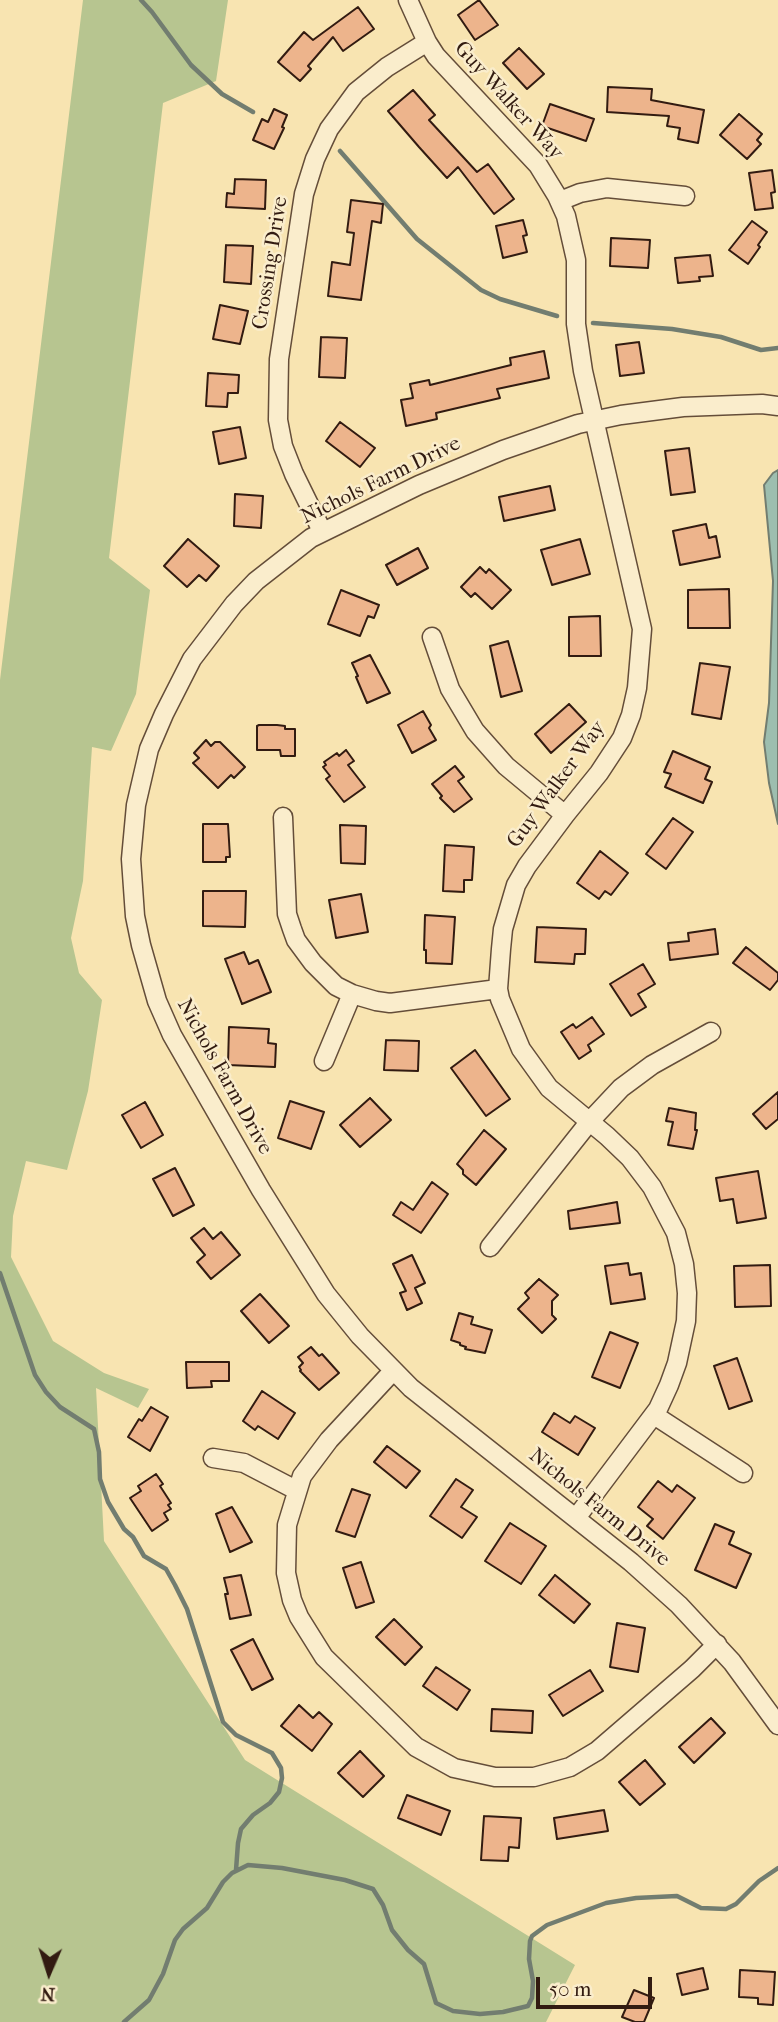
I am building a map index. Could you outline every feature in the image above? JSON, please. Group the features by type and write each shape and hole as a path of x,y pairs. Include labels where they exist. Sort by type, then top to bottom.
{"street":[{"name":"Guy Walker Way","path":"408,0 427,42 444,66 538,164 566,216 576,260 576,324 594,420 642,629 641,659 631,715 622,738 599,774 565,814 516,885 503,929 498,989 512,1029 536,1072 564,1102 631,1158 652,1187 676,1233 684,1264 687,1293 683,1340 669,1385 654,1415 576,1518"},
{"name":"Crossing Drive","path":"322,531 294,474 283,446 278,420 279,359 304,194 315,159 329,129 356,92 387,67 427,42"},
{"path":"560,201 580,193 607,188 685,196"},
{"name":"Nichols Farm Drive","path":"778,405 684,407 594,420 503,450 374,506 322,531 286,557 248,589 212,630 192,659 164,714 141,777 133,832 132,886 135,916 148,972 172,1035 297,1250 343,1315 411,1388 631,1562 679,1605 717,1644 778,1725"},
{"path":"432,637 450,689 475,731 506,766 565,814"},
{"path":"283,817 286,905 292,929 296,940 319,970 336,986 352,994 390,1003 498,989"},
{"path":"324,1061 352,994"},
{"path":"490,1247 590,1121 621,1088 652,1065 711,1032"},
{"path":"393,1371 314,1457 296,1490 287,1525 286,1573 292,1600 308,1635 336,1670 404,1736 427,1754 454,1768 479,1775 534,1777 570,1767 597,1751 717,1644"},
{"path":"654,1415 743,1473"},
{"path":"213,1458 244,1463 296,1490"}],"green space":[{"path":"83,0 228,0 216,81 163,103 109,558 150,590 136,694 111,751 92,747 83,881 71,938 79,973 102,1000 88,1091 67,1170 26,1161 13,1216 11,1257 53,1341 104,1373 149,1389 138,1408 96,1388 104,1541 245,1760 575,1965 546,2022 0,2022 0,680"}],"shaded area":[{"path":"778,470 778,824 764,742 769,703 773,581 764,485"}],"building":[{"path":"479,0 498,25 475,40 458,15"},
{"path":"358,7 374,29 343,51 333,37 308,66 311,69 300,81 278,62 304,32 313,40"},
{"path":"519,48 544,74 527,89 503,63"},
{"path":"608,87 652,89 651,100 704,110 698,143 678,139 680,128 667,126 669,116 607,112"},
{"path":"413,90 435,115 429,120 477,172 488,164 514,199 494,214 458,167 447,178 388,111"},
{"path":"550,104 594,119 586,141 542,126"},
{"path":"274,109 287,115 274,149 253,140 262,119 268,122"},
{"path":"739,114 762,134 757,140 761,144 747,159 720,135"},
{"path":"772,170 775,192 771,193 773,208 755,210 749,173"},
{"path":"235,179 266,180 265,209 226,207 227,193 234,194"},
{"path":"351,200 383,204 381,223 372,221 361,300 328,296 332,262 350,265 354,233 347,232"},
{"path":"523,220 527,235 523,236 527,252 503,258 496,226"},
{"path":"752,221 767,232 748,264 729,250"},
{"path":"611,238 650,240 648,268 610,266"},
{"path":"226,245 253,246 251,284 224,282"},
{"path":"710,255 713,276 699,277 700,281 678,283 675,258"},
{"path":"220,305 248,311 240,344 213,339"},
{"path":"321,337 347,338 345,378 319,377"},
{"path":"639,342 644,373 620,376 616,345"},
{"path":"544,351 549,378 497,389 500,398 436,413 437,419 406,426 401,400 413,398 410,384 429,380 430,385 511,365 510,358"},
{"path":"208,373 239,375 238,393 228,393 227,407 206,406"},
{"path":"340,422 375,448 360,467 326,441"},
{"path":"240,427 246,458 219,464 213,432"},
{"path":"689,448 695,492 671,495 665,451"},
{"path":"550,486 555,510 504,521 499,497"},
{"path":"235,494 263,496 261,528 234,526"},
{"path":"706,524 709,538 716,536 720,557 680,565 673,531"},
{"path":"188,539 219,566 206,581 199,575 187,587 164,566"},
{"path":"580,539 590,574 552,585 541,550"},
{"path":"418,548 428,568 397,585 386,565"},
{"path":"480,567 486,573 489,569 511,590 492,609 475,593 471,597 461,587"},
{"path":"729,589 730,628 688,628 688,590"},
{"path":"341,590 379,605 374,618 368,616 360,636 328,624"},
{"path":"600,616 601,656 569,656 569,617"},
{"path":"508,641 522,691 501,697 490,646"},
{"path":"370,655 390,693 367,703 352,663"},
{"path":"700,663 730,667 721,719 692,714"},
{"path":"569,704 586,722 551,753 535,734"},
{"path":"423,711 436,740 412,753 398,725"},
{"path":"259,725 295,729 295,756 281,756 280,750 257,750"},
{"path":"206,740 211,746 220,742 245,767 234,778 231,775 218,788 193,763 199,758 194,753"},
{"path":"346,750 354,761 348,765 365,787 344,802 326,779 330,776 323,767 326,765 324,762"},
{"path":"673,751 710,767 705,779 712,782 703,803 665,787 671,774 664,772"},
{"path":"455,766 464,777 458,781 472,799 454,812 440,798 442,796 432,784"},
{"path":"673,818 693,832 666,869 646,854"},
{"path":"203,824 228,824 230,857 226,857 226,862 203,862"},
{"path":"340,825 366,826 365,864 341,863"},
{"path":"445,845 474,847 472,880 464,880 464,892 443,891"},
{"path":"600,851 628,873 611,895 605,891 599,899 577,883"},
{"path":"203,891 246,891 245,927 203,926"},
{"path":"361,894 368,932 336,938 329,900"},
{"path":"425,915 455,917 452,964 426,963"},
{"path":"537,927 586,929 585,954 575,954 574,964 535,962"},
{"path":"715,929 718,954 670,960 668,943 689,941 688,933"},
{"path":"746,947 778,973 778,980 770,990 733,963"},
{"path":"244,952 249,964 258,960 271,992 242,1004 225,959"},
{"path":"643,964 655,984 638,994 646,1007 631,1016 610,984"},
{"path":"592,1017 604,1034 588,1045 591,1051 579,1059 561,1032 573,1024 576,1028"},
{"path":"229,1027 269,1029 268,1043 276,1044 275,1067 228,1065"},
{"path":"386,1040 419,1041 418,1071 384,1070"},
{"path":"475,1050 510,1099 486,1116 451,1068"},
{"path":"778,1092 778,1119 766,1129 753,1114"},
{"path":"370,1098 391,1120 360,1147 340,1125"},
{"path":"290,1101 324,1112 311,1149 278,1138"},
{"path":"145,1102 163,1135 141,1148 122,1115"},
{"path":"669,1108 696,1113 697,1130 693,1149 668,1145 673,1122 666,1121"},
{"path":"484,1130 506,1149 476,1185 463,1174 457,1164"},
{"path":"175,1168 194,1205 173,1216 153,1179"},
{"path":"758,1171 766,1218 737,1223 733,1199 720,1201 716,1178"},
{"path":"432,1182 448,1194 421,1233 393,1215 401,1202 413,1210"},
{"path":"617,1202 620,1223 570,1229 568,1211"},
{"path":"204,1228 213,1239 221,1232 240,1255 211,1279 197,1262 205,1255 191,1238"},
{"path":"412,1255 425,1283 415,1288 422,1303 407,1310 400,1293 406,1291 393,1264"},
{"path":"628,1263 630,1275 641,1273 645,1299 611,1304 605,1266"},
{"path":"770,1265 771,1306 735,1307 734,1266"},
{"path":"539,1279 558,1295 552,1301 552,1315 556,1319 542,1333 518,1309 529,1298 525,1293"},
{"path":"260,1294 289,1326 269,1343 241,1311"},
{"path":"459,1313 473,1317 471,1324 492,1330 485,1353 465,1349 460,1343 451,1340"},
{"path":"610,1332 638,1343 620,1388 592,1377"},
{"path":"311,1347 319,1356 322,1354 339,1373 319,1390 299,1367 303,1363 298,1357"},
{"path":"737,1358 752,1401 729,1409 714,1366"},
{"path":"186,1362 229,1362 229,1381 211,1381 212,1387 187,1388"},
{"path":"262,1391 295,1413 278,1439 258,1426 255,1430 243,1421"},
{"path":"151,1407 168,1417 150,1451 128,1437 139,1419 142,1421"},
{"path":"554,1413 570,1423 575,1416 595,1428 578,1455 542,1432"},
{"path":"387,1446 420,1471 406,1488 374,1462"},
{"path":"156,1474 163,1484 160,1486 171,1503 168,1505 171,1509 164,1513 168,1520 152,1531 130,1498 141,1491 138,1486"},
{"path":"456,1479 473,1490 461,1507 477,1517 462,1538 430,1516"},
{"path":"658,1481 672,1492 677,1485 695,1498 663,1539 647,1526 653,1519 638,1507"},
{"path":"352,1489 370,1495 355,1537 336,1531"},
{"path":"232,1507 252,1542 230,1552 216,1514"},
{"path":"510,1523 546,1546 521,1584 485,1561"},
{"path":"715,1524 734,1532 729,1544 751,1554 736,1588 695,1570"},
{"path":"361,1562 374,1602 356,1608 343,1568"},
{"path":"241,1575 251,1615 230,1619 224,1578"},
{"path":"555,1575 590,1604 574,1623 539,1595"},
{"path":"394,1619 422,1647 405,1665 376,1637"},
{"path":"617,1623 645,1628 638,1672 610,1667"},
{"path":"253,1639 273,1679 252,1690 231,1650"},
{"path":"436,1667 470,1690 457,1710 423,1686"},
{"path":"590,1670 603,1691 563,1716 549,1695"},
{"path":"299,1705 313,1718 319,1712 332,1724 312,1751 281,1726"},
{"path":"492,1709 533,1711 532,1733 491,1731"},
{"path":"711,1718 725,1733 694,1763 679,1747"},
{"path":"360,1751 384,1776 363,1797 338,1773"},
{"path":"645,1760 665,1784 640,1805 619,1782"},
{"path":"407,1795 450,1811 441,1835 398,1818"},
{"path":"604,1810 608,1831 557,1839 554,1818"},
{"path":"484,1816 521,1818 519,1848 509,1847 508,1861 481,1860"},
{"path":"703,1968 708,1989 682,1995 677,1974"},
{"path":"740,1970 775,1972 773,2005 758,2004 758,1998 739,1997"},
{"path":"634,1990 654,1998 644,2022 622,2017"}],"waterway":[{"path":"141,0 191,65 222,94 253,112"},
{"path":"340,151 417,239 481,290 500,299 557,316"},
{"path":"593,323 672,329 721,337 761,350 778,348"},
{"path":"0,1273 35,1375 60,1407 94,1429 99,1452 100,1479 108,1502 144,1556 166,1569 187,1609 223,1722 236,1735 272,1753 281,1768 279,1792 241,1829 236,1870"},
{"path":"124,2022 149,2000 163,1974 175,1940 183,1929 207,1908 232,1873 248,1865 282,1868 345,1880 373,1889 383,1905 392,1930 424,1964 436,2003 453,2011 480,2014 528,2006 532,1998 533,1981 529,1959 530,1941 532,1936 547,1925 606,1903 636,1898 677,1896 701,1908 726,1909 736,1904 759,1881 778,1868"}]}
